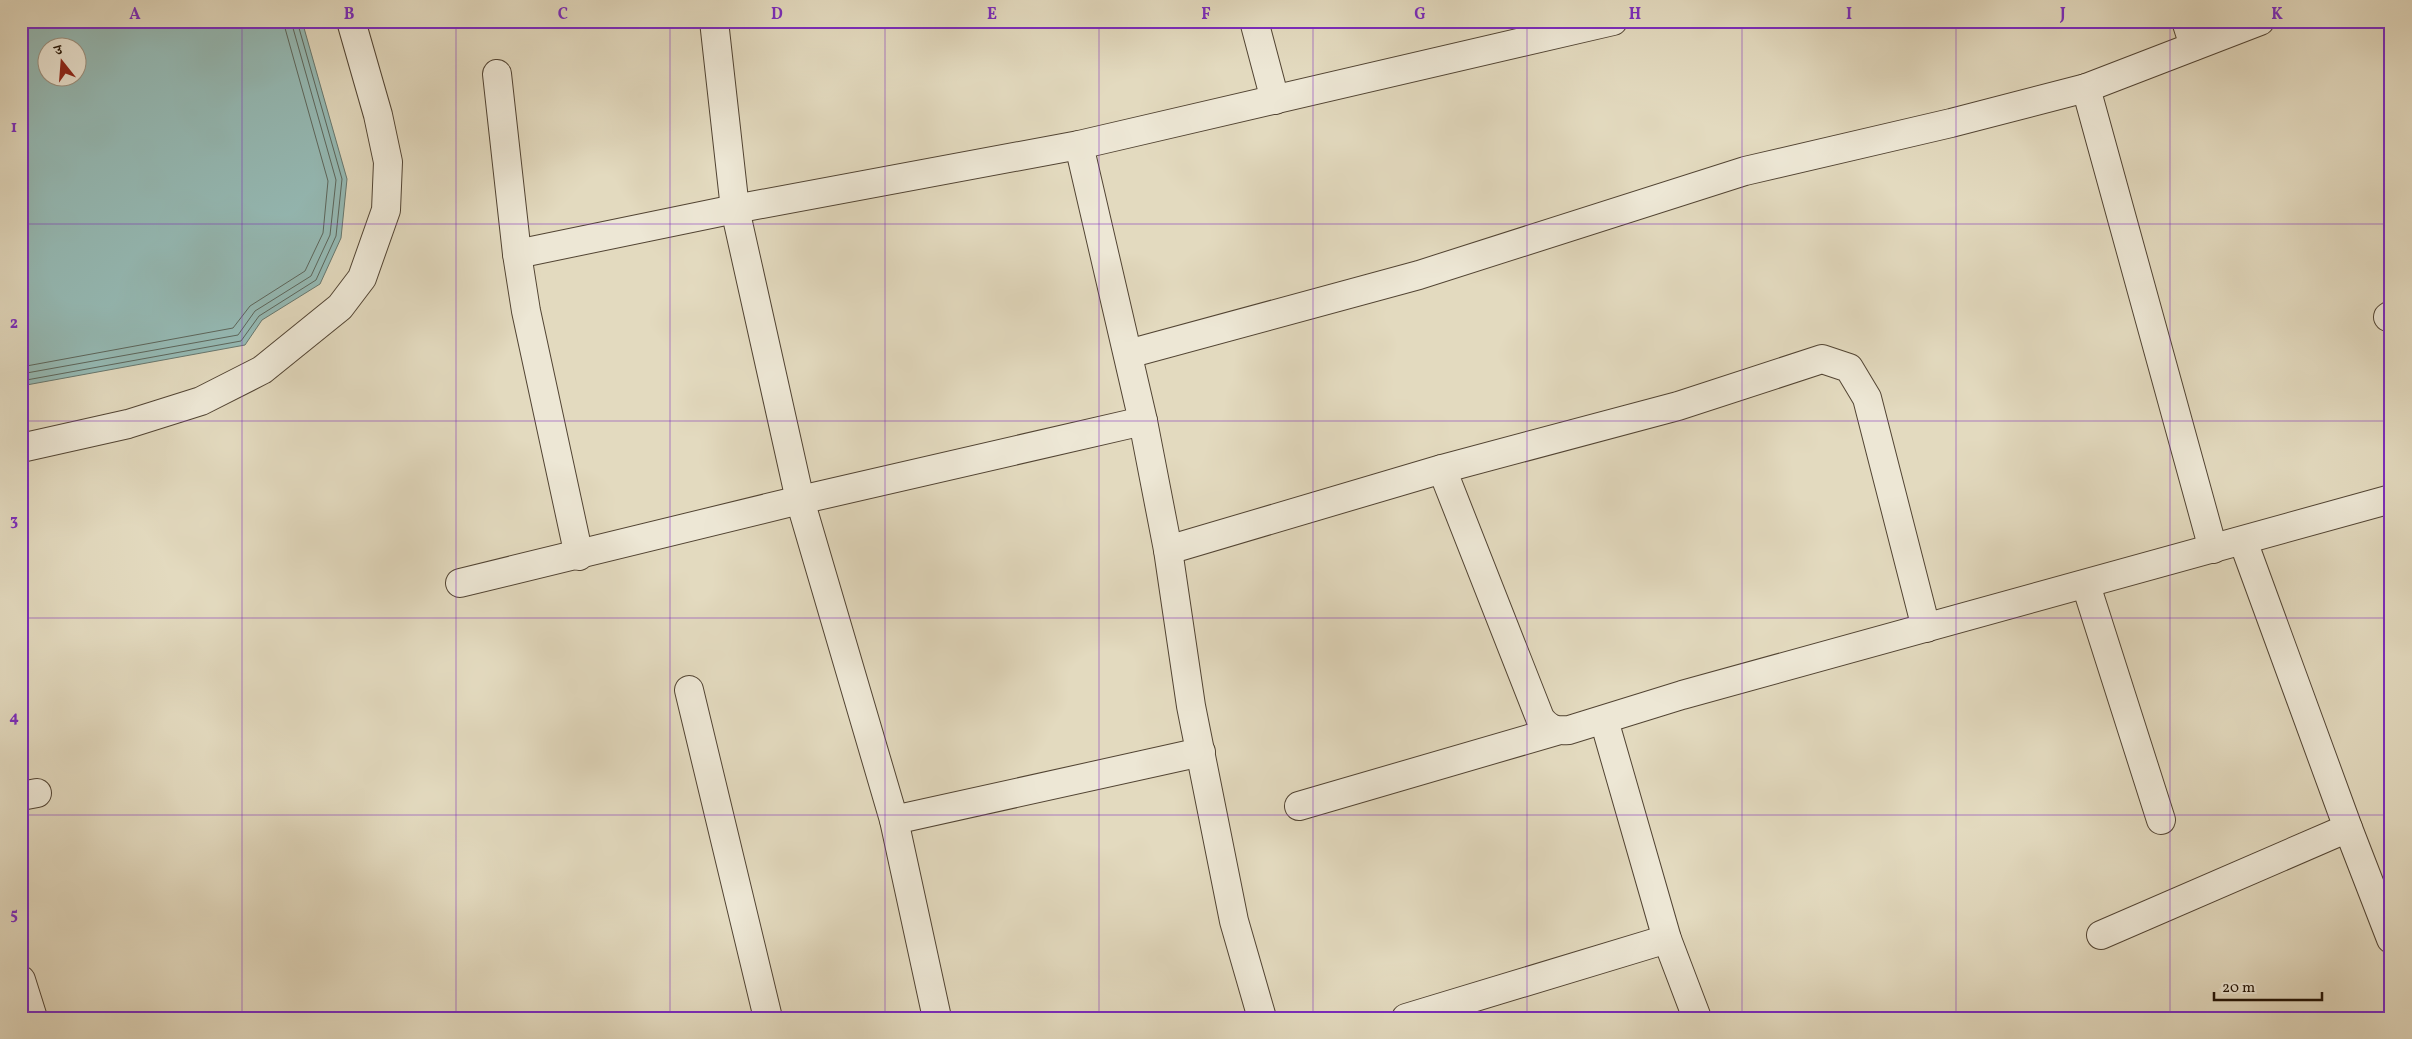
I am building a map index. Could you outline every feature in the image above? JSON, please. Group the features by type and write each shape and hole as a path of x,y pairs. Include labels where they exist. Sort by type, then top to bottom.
{"street":[{"path":"21,448 128,424 201,401 262,370 340,306 362,278 386,210 388,162 378,115 351,21"},
{"path":"714,21 735,209 800,500 894,820 937,1018"},
{"path":"1254,21 1275,100"},
{"path":"517,254 735,209 1079,145 1613,21"},
{"path":"1128,354 1418,275 1745,171 1951,123 2086,88 2190,34 2260,21"},
{"path":"497,74 517,254 528,320 579,556"},
{"path":"2086,88 2214,549"},
{"path":"1079,145 1128,354 1168,550 1191,706 1234,921 1262,1018"},
{"path":"1168,550 1442,469 1678,406 1822,359 1849,368 1867,398 1926,628"},
{"path":"460,583 579,556 800,500 1142,420"},
{"path":"1442,469 1540,718 1546,726 1556,731"},
{"path":"1299,806 1556,731 1569,730 1604,720 1682,695 2391,499"},
{"path":"2243,541 2348,828 2391,939"},
{"path":"2086,584 2161,820"},
{"path":"689,690 768,1018"},
{"path":"1604,720 1667,939 1697,1018"},
{"path":"894,820 1201,752"},
{"path":"2101,935 2348,828"},
{"path":"1406,1018 1667,939"},
{"path":"21,980 33,1018"}],"water":[{"path":"21,21 302,21 347,179 341,238 320,284 262,320 245,345 21,386"}]}
